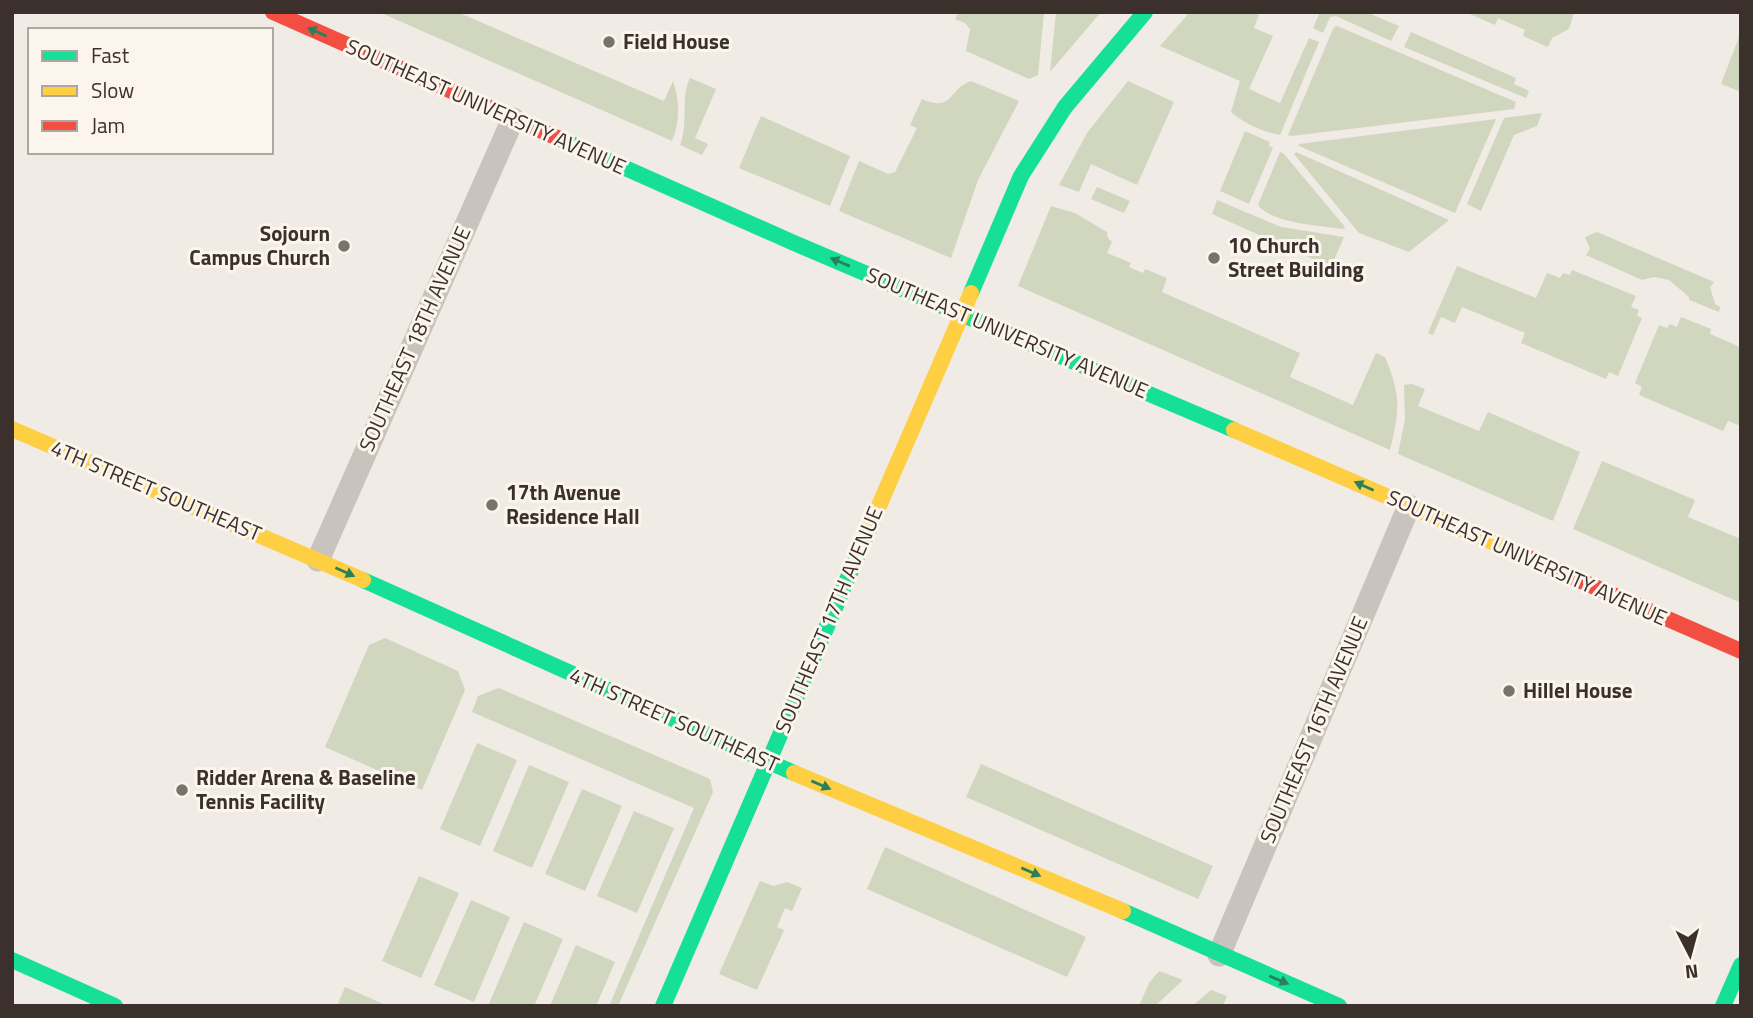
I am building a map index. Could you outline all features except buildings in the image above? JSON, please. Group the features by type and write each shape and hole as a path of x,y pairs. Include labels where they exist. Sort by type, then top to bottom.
{"main road":[{"name":"SOUTHEAST UNIVERSITY AVENUE","path":"273,12 794,243 961,312 1741,651"},
{"name":"SOUTHEAST 17TH AVENUE","path":"663,1006 1021,176 1065,107 1145,12"},
{"name":"4TH STREET SOUTHEAST","path":"12,429 318,560 767,762 1121,910 1339,1006"},
{"path":"12,960 115,1006"},
{"path":"1723,1006 1741,965"}],"street":[{"name":"SOUTHEAST 18TH AVENUE","path":"318,560 513,119"},
{"name":"SOUTHEAST 16TH AVENUE","path":"1219,955 1409,506"}],"green space":[{"path":"379,12 457,12 664,101 673,81 678,111 672,141"},
{"path":"958,12 1044,12 1038,75 1029,79 966,51 970,29 965,23 955,19"},
{"path":"1056,12 1101,12 1050,72"},
{"path":"1190,12 1251,12 1259,15 1254,28 1273,36 1249,89 1280,103 1309,38 1319,42 1280,135 1254,127 1231,112 1240,81 1160,46"},
{"path":"1320,12 1366,12 1399,26 1391,41 1336,16 1330,17 1323,33 1313,28"},
{"path":"1465,12 1574,12 1569,29 1552,38 1548,47 1523,36 1525,30 1498,18 1495,25"},
{"path":"1334,27 1516,102 1514,109 1288,135"},
{"path":"1411,32 1516,78 1514,84 1529,91 1526,98 1404,47"},
{"path":"1741,37 1741,92 1721,84"},
{"path":"690,78 716,89 695,138 708,144 702,155 680,145 684,128 685,93"},
{"path":"971,81 1019,101 978,180 951,258 839,211 859,161 888,174 895,172 917,128 910,125 922,99 932,103 945,102"},
{"path":"1128,81 1174,102 1137,185 1091,164 1079,192 1059,185 1087,133"},
{"path":"1542,113 1537,126 1514,135 1481,211 1467,204 1504,118"},
{"path":"761,116 850,156 830,206 739,168"},
{"path":"1496,119 1455,213 1299,146 1299,144"},
{"path":"1245,131 1270,142 1269,146 1273,148 1249,204 1220,191"},
{"path":"1280,152 1344,229 1285,220 1258,205"},
{"path":"1296,152 1449,220 1409,252 1359,233 1294,154"},
{"path":"1097,187 1130,201 1124,213 1091,199"},
{"path":"1217,200 1281,227 1344,237 1331,267 1212,214"},
{"path":"1051,206 1075,213 1107,232 1112,242 1107,253 1131,263 1129,267 1143,273 1145,269 1167,278 1162,292 1300,353 1290,377 1353,405 1376,353 1385,357 1394,382 1397,403 1396,424 1390,450 1018,286"},
{"path":"1597,232 1714,282 1710,287 1715,304 1720,307 1719,312 1689,300 1689,297 1669,280 1654,277 1642,280 1586,255 1590,249 1585,237"},
{"path":"1457,266 1536,298 1547,273 1560,278 1563,273 1570,275 1572,270 1636,296 1631,307 1639,310 1637,316 1642,318 1618,376 1609,372 1606,379 1521,343 1525,333 1462,307 1455,323 1441,317 1433,335 1428,333"},
{"path":"1681,317 1711,329 1710,334 1738,346 1741,354 1741,426 1728,421 1723,431 1639,395 1642,387 1635,383 1659,325 1667,328 1670,324 1677,327"},
{"path":"1412,384 1425,389 1418,406 1479,431 1488,412 1580,452 1553,521 1398,454 1405,419 1404,385"},
{"path":"1602,461 1695,500 1688,517 1741,539 1741,603 1573,529"},
{"path":"385,638 458,671 465,690 422,790 325,747 369,645"},
{"path":"499,688 710,779 713,792 618,1006 609,1006 694,808 472,712 478,696"},
{"path":"477,743 517,760 480,846 440,829"},
{"path":"981,764 1213,866 1198,899 966,797"},
{"path":"529,765 569,782 532,868 493,851"},
{"path":"582,789 622,806 585,891 545,874"},
{"path":"634,811 674,828 637,913 597,896"},
{"path":"885,847 1086,937 1067,977 867,889"},
{"path":"419,876 459,893 421,978 382,961"},
{"path":"760,881 774,886 787,882 802,888 792,911 785,908 777,927 784,930 757,990 719,974"},
{"path":"471,900 510,917 474,1002 434,985"},
{"path":"524,922 563,939 534,1006 488,1006"},
{"path":"576,945 615,962 596,1006 550,1006"},
{"path":"1159,971 1183,980 1155,1006 1139,1006 1149,983"},
{"path":"345,987 388,1006 337,1006"},
{"path":"1211,990 1227,996 1223,1006 1192,1006"}],"traffic: fast":[{"path":"971,293 1021,176 1065,107 1145,12"},
{"path":"560,139 794,243 1234,430"},
{"path":"663,1006 869,529"},
{"path":"363,580 794,773"},
{"path":"1123,911 1339,1006"},
{"path":"12,960 115,1006"},
{"path":"1723,1006 1741,965"}],"traffic: slow":[{"path":"869,529 971,293"},
{"path":"12,429 363,580"},
{"path":"1234,430 1508,549"},
{"path":"794,773 1123,911"}],"traffic: jam":[{"path":"273,12 560,139"},
{"path":"1508,549 1741,651"}],"place":[{"name":"Field House","path":"609,42"},
{"name":"Sojourn Campus Church","path":"344,246"},
{"name":"10 Church Street Building","path":"1214,258"},
{"name":"17th Avenue Residence Hall","path":"492,505"},
{"name":"Hillel House","path":"1509,691"},
{"name":"Ridder Arena & Baseline Tennis Facility","path":"182,790"}]}
